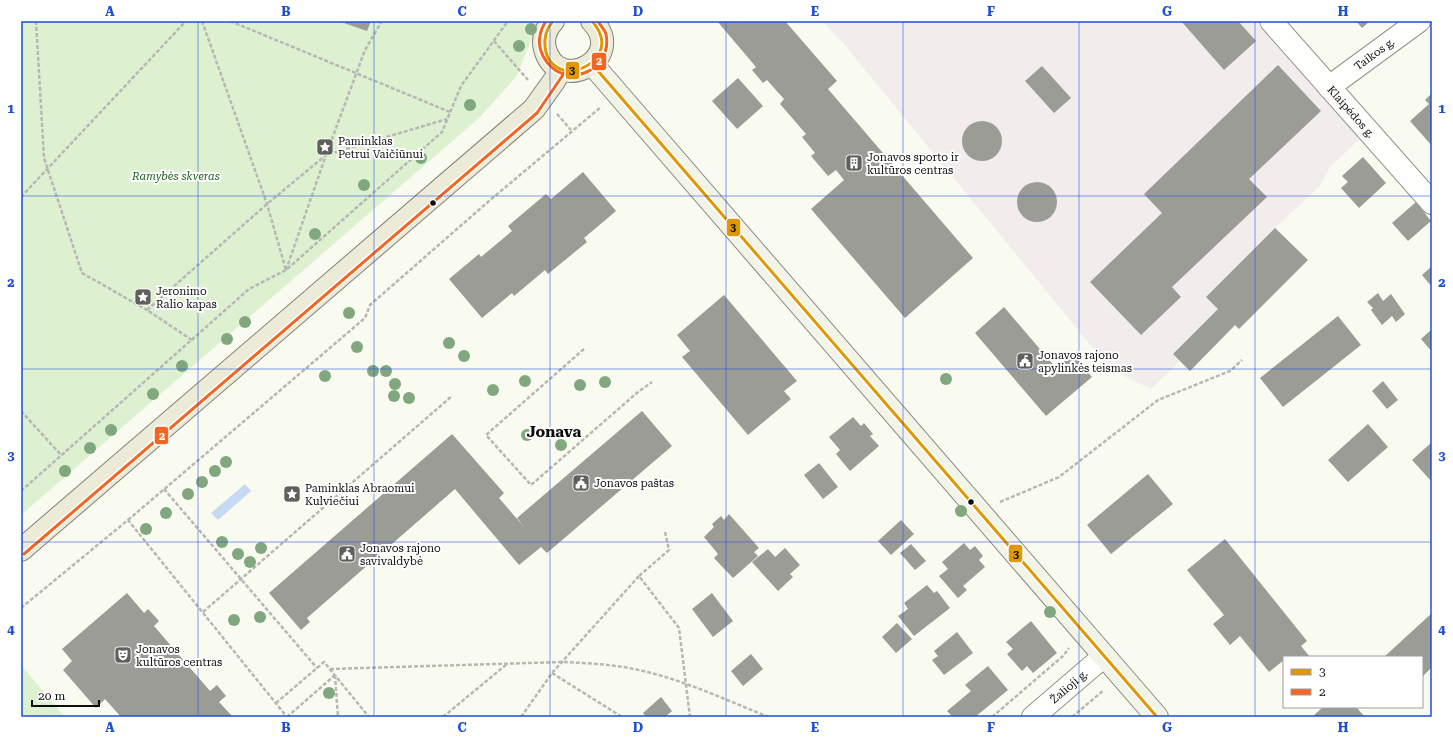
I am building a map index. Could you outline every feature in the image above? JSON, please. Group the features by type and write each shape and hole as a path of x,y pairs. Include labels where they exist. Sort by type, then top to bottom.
{"main road":[{"path":"553,21 547,30 544,48 548,56 560,68 577,71 592,64 602,47 602,38 599,29 592,21"},
{"path":"592,64 1157,717"},
{"path":"21,550 534,109 554,81 560,68"}],"street":[{"name":"Klaipėdos g.","path":"1271,21 1432,203"},
{"name":"Taikos g.","path":"1329,87 1419,21"},
{"name":"Žalioji g.","path":"1033,717 1104,656"}],"path":[{"path":"36,21 44,158 82,273 147,310 192,340"},
{"path":"21,197 186,21"},
{"path":"196,21 202,21 267,204 286,270"},
{"path":"230,21 357,75 450,112"},
{"path":"286,270 326,155 357,75 365,50 382,21"},
{"path":"21,491 249,289 286,270 442,132 461,86 508,21"},
{"path":"21,608 128,520 364,318 370,305 571,130 618,93"},
{"path":"147,310 267,204 326,155 447,119"},
{"path":"584,349 486,434 531,484 638,392 652,382"},
{"path":"980,511 1059,478 1158,400 1230,371 1242,360"},
{"path":"203,612 452,396"},
{"path":"21,411 61,455"},
{"path":"164,489 316,668"},
{"path":"128,520 287,717 335,675"},
{"path":"522,717 552,673 639,576 670,550 665,532"},
{"path":"639,576 679,628 690,717"},
{"path":"992,717 1063,656 1071,644"},
{"path":"276,703 324,662 369,717"},
{"path":"330,669 562,662 594,664 630,668 685,684 769,717"},
{"path":"443,717 507,664"},
{"path":"552,673 622,717"},
{"path":"335,675 338,717"},
{"path":"1072,717 1105,690 1110,690"}],"shaded area":[{"path":"822,21 1255,21 1361,138 1330,167 1320,186 1275,228 1308,260 1239,329 1235,326 1190,371 1180,361 1151,389 1110,369 843,43"}],"green space":[{"name":"Ramybės skveras","path":"21,21 539,21 516,77 479,118 21,515"},
{"path":"21,665 65,717 21,717"}],"water":[{"path":"245,484 251,491 218,520 211,513"}],"building":[{"path":"338,21 371,21 367,31"},
{"name":"Jonavos sporto ir kultūros centras","path":"717,21 785,21 837,81 828,89 973,258 905,318 811,209 844,180 836,170 828,176 811,156 815,153 802,137 806,134 780,104 784,99 767,80 763,83 752,70 756,67"},
{"path":"1181,21 1238,21 1256,41 1224,70"},
{"path":"1356,21 1370,21 1362,28"},
{"path":"1278,65 1321,111 1249,179 1267,197 1172,287 1181,297 1141,335 1090,282 1162,213 1144,194"},
{"path":"1042,66 1071,98 1054,113 1025,81"},
{"path":"738,78 763,106 737,129 712,101"},
{"path":"1432,93 1432,146 1410,121 1429,104 1425,100"},
{"path":"978,121 986,121 993,124 999,130 1002,141 999,152 993,158 986,161 978,161 971,158 965,152 962,145 962,137 965,130 971,124"},
{"path":"1363,157 1386,183 1359,208 1341,188 1348,182 1342,176"},
{"path":"583,172 616,211 584,238 587,242 548,274 545,270 514,296 512,293 482,318 449,279 479,254 481,257 512,231 508,226 546,194 551,199"},
{"path":"1033,182 1041,182 1048,185 1054,191 1057,202 1054,213 1048,219 1041,222 1033,222 1026,219 1020,213 1017,206 1017,198 1020,191 1026,185"},
{"path":"1416,202 1431,221 1408,241 1392,223"},
{"path":"1275,228 1308,260 1239,329 1235,325 1190,371 1173,354 1218,309 1206,297"},
{"path":"1432,266 1432,287 1422,275"},
{"path":"1378,293 1383,301 1391,294 1405,314 1396,322 1392,316 1382,325 1371,310 1373,308 1367,302"},
{"path":"724,295 797,381 784,391 791,399 748,435 682,357 690,351 677,335"},
{"name":"Jonavos rajono apylinkės teismas","path":"1004,307 1056,368 1073,354 1092,377 1046,416 975,333"},
{"path":"1338,316 1361,345 1283,407 1260,378"},
{"path":"1432,329 1432,352 1421,339"},
{"path":"1383,381 1398,400 1387,409 1372,391"},
{"path":"642,411 672,446 547,553 541,547 519,565 455,489 307,618 310,622 301,630 269,593 452,434 504,493 499,498 524,527 517,518"},
{"path":"853,417 861,426 864,423 873,434 870,436 879,446 850,471 836,454 840,450 829,437"},
{"path":"1368,424 1388,447 1348,482 1328,460"},
{"path":"1432,442 1432,482 1412,460"},
{"path":"819,463 838,487 823,499 804,475"},
{"path":"1148,474 1173,504 1111,554 1087,525"},
{"path":"729,514 759,548 754,552 758,556 733,578 714,558 718,554 704,537 714,527 712,524 721,516 724,520"},
{"path":"901,520 914,534 891,555 878,541"},
{"path":"1225,539 1307,641 1301,646 1309,656 1283,656 1283,661 1269,672 1240,636 1230,645 1213,624 1224,615 1187,570"},
{"path":"964,543 970,550 975,546 983,556 979,560 985,567 963,586 967,590 958,598 939,576 948,569 942,562"},
{"path":"911,544 926,561 915,570 900,553"},
{"path":"785,548 800,565 790,574 793,577 778,591 752,562 768,549 775,557"},
{"path":"927,585 934,593 937,591 950,608 914,636 898,616 908,609 904,603"},
{"name":"Jonavos kultūros centras","path":"127,593 144,613 148,609 159,621 154,626 210,691 217,685 226,696 219,702 233,717 121,717 105,699 96,708 63,670 72,661 62,649"},
{"path":"712,593 733,621 713,637 692,609"},
{"path":"1432,613 1432,667 1423,676 1423,656 1385,656"},
{"path":"1031,621 1057,653 1033,673 1027,666 1022,671 1007,654 1013,649 1006,642"},
{"path":"897,623 912,639 896,653 882,637"},
{"path":"957,632 973,653 944,675 932,660 938,656 934,651"},
{"path":"751,654 763,669 743,686 731,671"},
{"path":"988,666 1008,690 975,717 953,717 947,711 971,691 965,685"},
{"path":"661,697 672,711 665,717 646,717 643,713"},
{"path":"1322,708 1357,708 1365,717 1312,717"}],"transit line":[{"name":"2","path":"546,21 542,29 539,43 543,56 552,67 562,74 574,75 585,73 595,67 602,58 606,47 606,34 598,21"},
{"name":"3","path":"553,21 546,34 545,48 547,55 551,62 556,66 563,70 571,71 586,66 592,62 598,56 601,49 602,42 600,34 592,21"},
{"name":"3","path":"592,64 1157,717"},
{"name":"2","path":"24,554 537,113 565,72"}],"place":[{"name":"Paminklas Petrui Vaičiūnui","path":"325,147"},
{"name":"Jonavos sporto ir kultūros centras","path":"854,163"},
{"name":"Jeronimo Ralio kapas","path":"143,297"},
{"name":"Jonavos rajono apylinkės teismas","path":"1025,361"},
{"name":"Jonavos paštas","path":"581,483"},
{"name":"Paminklas Abraomui Kulviečiui","path":"292,494"},
{"name":"Jonavos rajono savivaldybė","path":"347,554"},
{"name":"Jonavos kultūros centras","path":"123,655"}],"district":[{"name":"Jonava","path":"554,432"}]}
